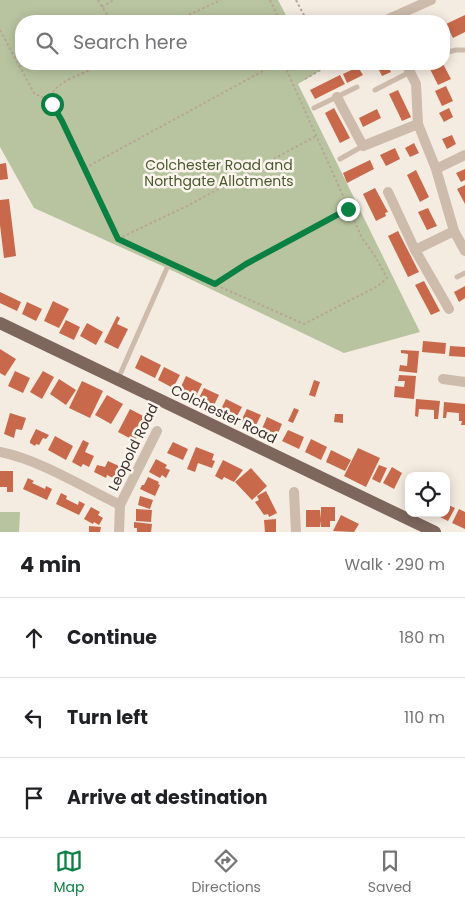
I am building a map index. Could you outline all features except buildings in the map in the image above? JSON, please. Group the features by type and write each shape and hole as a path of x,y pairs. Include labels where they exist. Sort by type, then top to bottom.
{"main road":[{"name":"Colchester Road","path":"0,322 434,532"}],"street":[{"path":"398,15 431,0"},
{"path":"409,70 416,84 418,124 436,169 454,231 465,251"},
{"path":"337,97 363,146 418,124"},
{"path":"436,169 465,155"},
{"path":"388,192 416,250 449,309"},
{"path":"416,250 454,231"},
{"path":"443,379 465,382"},
{"name":"Leopold Road","path":"119,532 120,505 157,430"},
{"path":"0,452 35,463 120,505"},
{"path":"294,492 296,532"}],"lane":[{"path":"450,52 465,50"},
{"path":"375,90 405,70"},
{"path":"314,108 358,87"},
{"path":"340,159 363,146"},
{"path":"118,379 167,268"},
{"path":"457,277 465,273"}],"path":[{"path":"98,0 107,15"},
{"path":"102,7 114,0"},
{"path":"188,15 221,0"},
{"path":"270,0 277,15"},
{"path":"296,0 304,15"},
{"path":"0,30 15,58"},
{"path":"22,70 34,93 41,97 50,97"},
{"path":"90,70 61,84 53,90 50,97 118,239 304,324 378,286 387,278 362,238 348,209 287,70"},
{"path":"85,168 265,70"},
{"path":"305,79 321,70"},
{"path":"118,239 189,205 316,136"},
{"path":"215,284 246,264 348,209"}],"green space":[{"name":"Colchester Road and Northgate Allotments","path":"0,0 278,0 286,15 15,15 15,70 321,70 298,84 420,332 344,353 167,268 34,208 0,147"},
{"path":"0,512 20,512 19,532 0,532"}],"route":[{"path":"52,104 85,168 118,239 170,265 215,284 246,264 348,209"}]}
